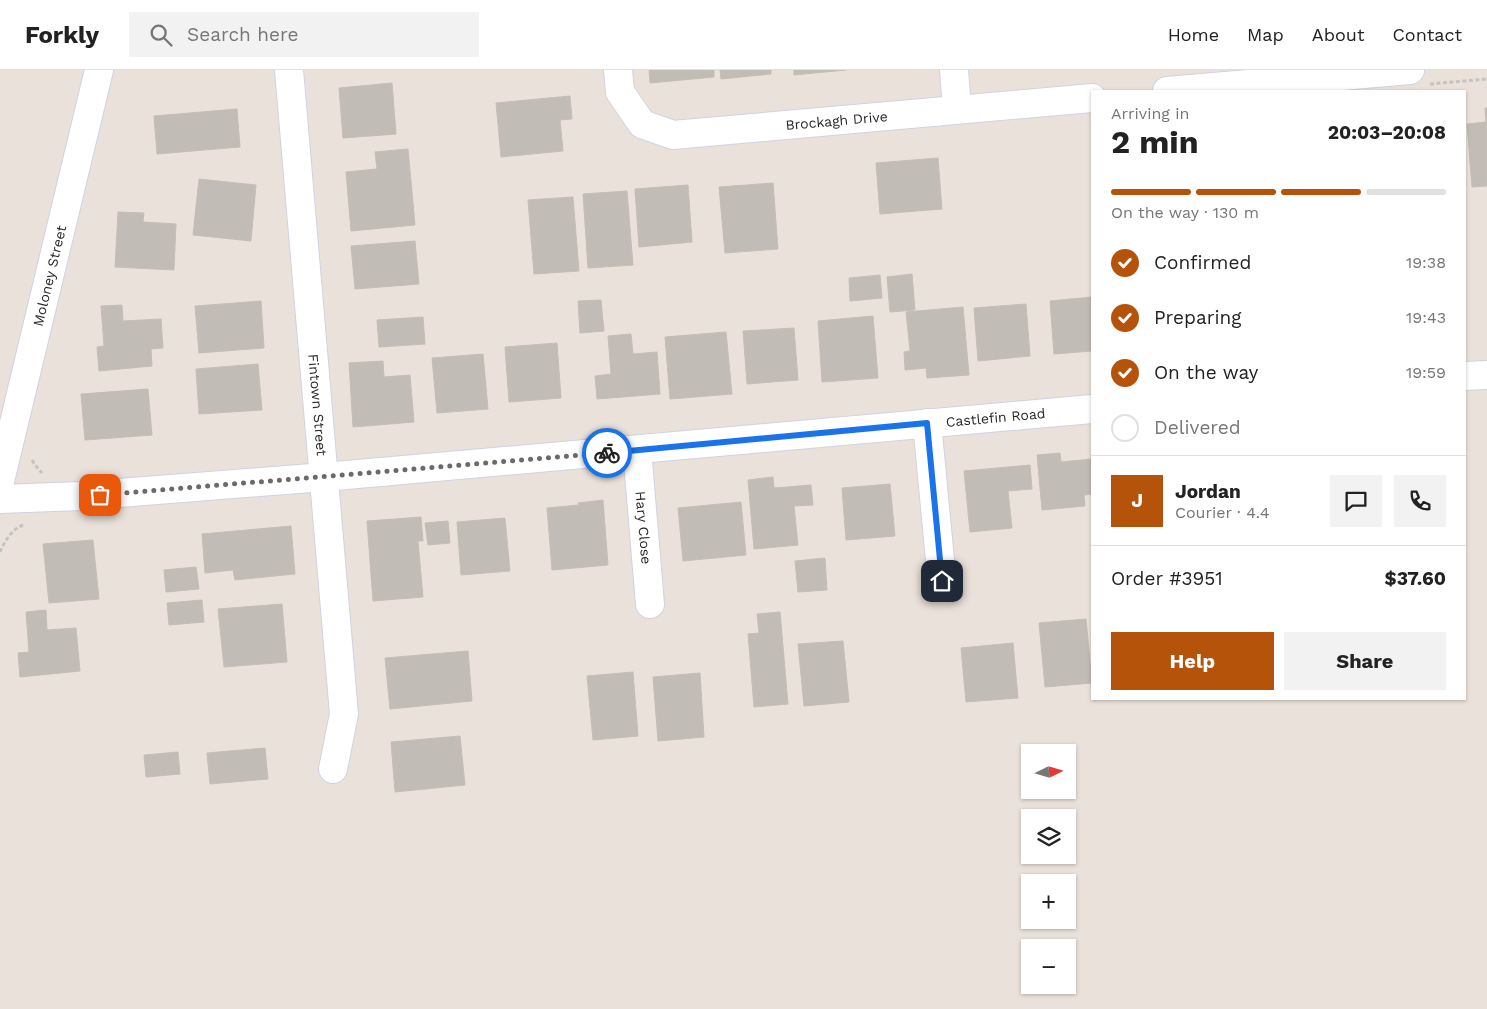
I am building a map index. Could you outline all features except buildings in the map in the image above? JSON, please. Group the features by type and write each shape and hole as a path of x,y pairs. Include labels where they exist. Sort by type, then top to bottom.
{"street":[{"name":"Moloney Street","path":"0,481 99,70"},
{"name":"Fintown Street","path":"288,70 344,714 333,769"},
{"name":"Brockagh Drive","path":"618,70 620,92 642,124 672,135 1091,98"},
{"path":"954,70 957,109"},
{"path":"1175,90 1302,75 1410,70"},
{"path":"1466,376 1487,374"},
{"name":"Castlefin Road","path":"0,499 81,496 324,477 1091,409"},
{"path":"927,423 942,581"},
{"name":"Hary Close","path":"637,450 650,604"}],"way so far":[{"path":"100,495 607,453"}],"route":[{"path":"607,453 927,423 942,581"}]}
